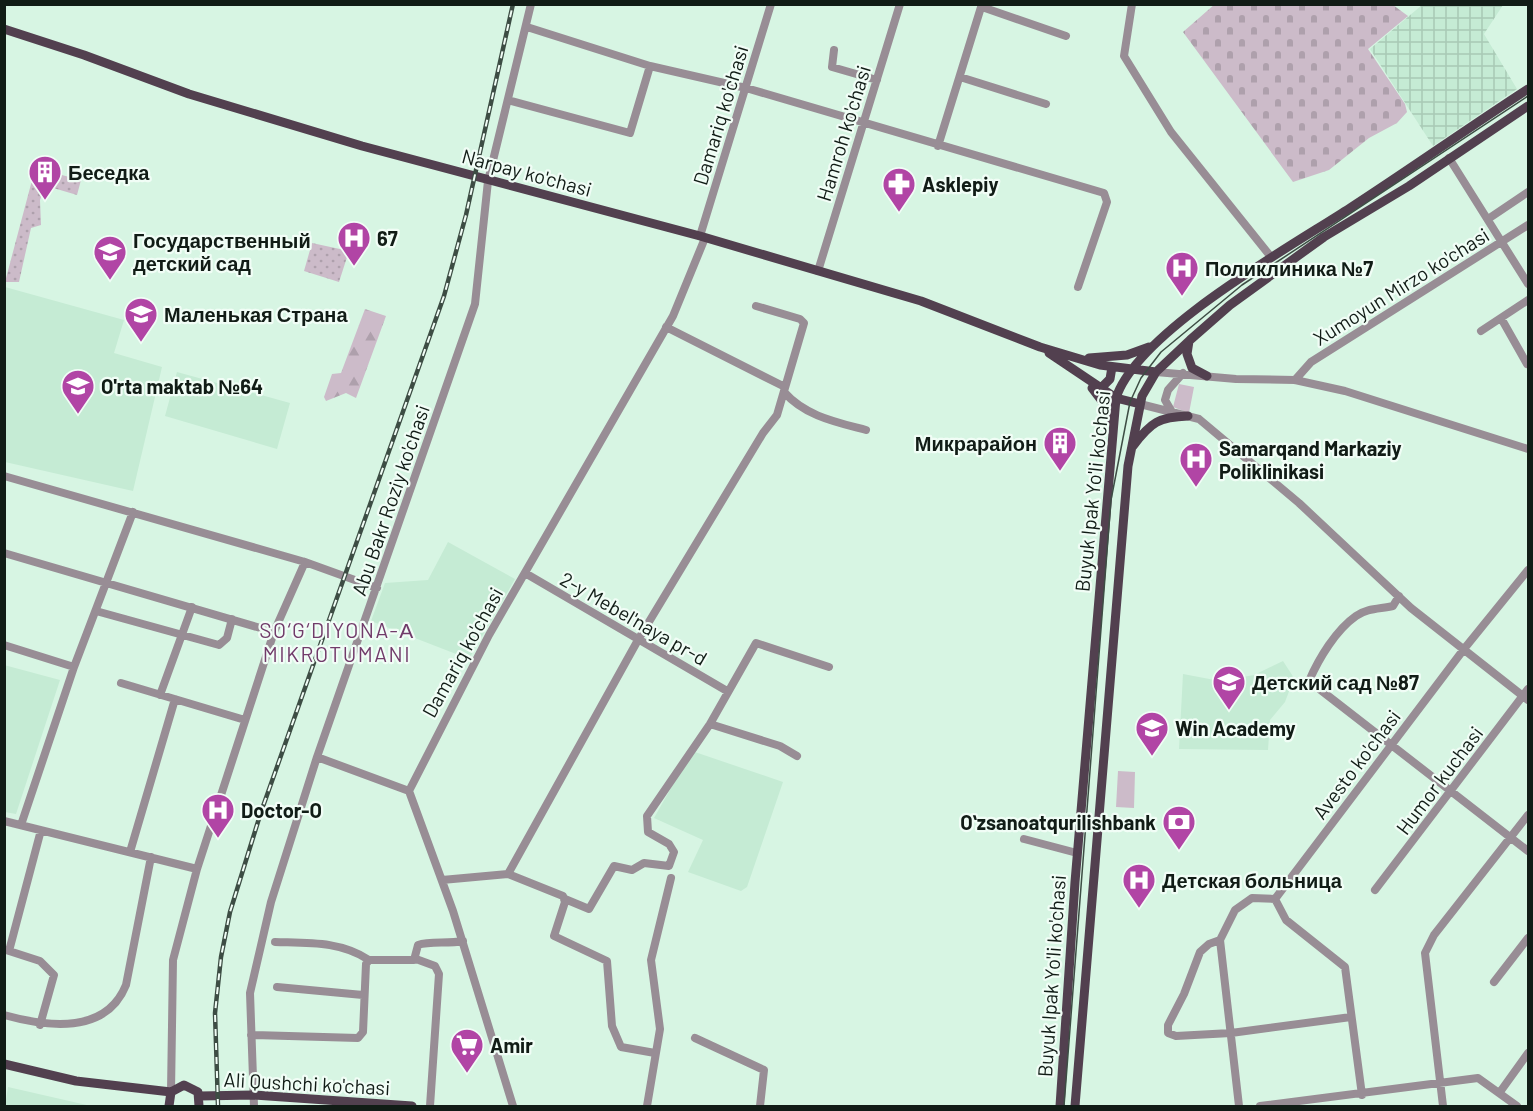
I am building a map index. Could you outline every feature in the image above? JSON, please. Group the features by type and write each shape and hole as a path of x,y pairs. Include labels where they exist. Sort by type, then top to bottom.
{"main road":[{"name":"Narpay ko'chasi","path":"4,29 84,55 188,94 488,181 702,237 921,301 1040,347 1075,358 1112,367 1156,372"},
{"name":"Buyuk Ipak Yo'li ko'chasi","path":"1060,1107 1077,853 1116,399 1130,370 1156,344 1202,306 1271,257 1349,208 1528,88"},
{"name":"Buyuk Ipak Yo'li ko'chasi","path":"1075,1107 1132,447 1140,404 1156,372 1230,305 1324,237 1409,186 1528,106"},
{"path":"1190,340 1187,354 1192,368 1207,376"},
{"path":"1075,358 1127,355 1156,344"},
{"name":"Narpay ko'chasi","path":"1040,347 1116,399 1140,404"},
{"path":"1100,389 1110,379 1112,367"},
{"path":"1077,373 1105,405 1113,427"},
{"path":"1132,447 1151,424 1161,418 1188,416"},
{"name":"Ali Qushchi ko'chasi","path":"4,1064 76,1081 171,1092 184,1085 194,1088 199,1101 253,1095 412,1107"},
{"path":"169,1107 171,1092"}],"street":[{"name":"Abu Bakr Roziy ko'chasi","path":"254,1107 250,993 271,902 316,757 377,588 474,304 488,181 531,4"},
{"name":"Damariq ko'chasi","path":"409,791 468,674 666,327 702,237 771,4"},
{"name":"Hamroh ko'chasi","path":"818,271 900,4"},
{"path":"1131,4 1124,56 1171,132 1271,257"},
{"path":"938,146 982,6 1066,36"},
{"path":"526,27 650,66 746,88 864,121 938,146 1104,193 1107,202 1078,287"},
{"path":"834,50 831,67 877,80"},
{"path":"508,100 630,133 650,66"},
{"path":"960,77 1046,104"},
{"path":"1449,158 1528,284"},
{"path":"1488,219 1528,192"},
{"name":"Xumoyun Mirzo ko'chasi","path":"1295,380 1311,362 1528,225"},
{"path":"1481,331 1528,300"},
{"path":"508,874 638,640 777,415 804,323 800,319 756,306"},
{"path":"1501,318 1527,364"},
{"path":"666,327 784,390 802,409 866,430"},
{"path":"1156,372 1295,380 1345,391 1528,449"},
{"path":"1172,412 1165,400 1168,390 1183,373"},
{"path":"1140,404 1199,419 1290,496 1411,608 1527,695"},
{"path":"4,476 305,562 377,588"},
{"path":"21,825 74,667 133,512"},
{"path":"4,553 274,632"},
{"path":"171,1092 172,960 197,869 274,632 305,562"},
{"name":"Avesto ko'chasi","path":"1275,899 1464,649 1528,570"},
{"name":"2-y Mebel'naya pr-d","path":"525,573 727,691"},
{"path":"1399,596 1393,606 1373,609 1356,616 1340,632 1317,663 1309,681 1528,852"},
{"path":"160,694 192,607"},
{"path":"96,611 219,645 226,638 231,619"},
{"path":"442,880 508,874 589,909 614,866 632,870 644,863 669,866 674,852 669,844 648,832 647,816 710,724 756,643 829,666"},
{"path":"4,645 74,667"},
{"path":"121,683 245,720"},
{"name":"Humor kuchasi","path":"1375,890 1527,695"},
{"path":"130,852 175,699"},
{"path":"710,724 780,746 797,756"},
{"path":"316,757 409,791 463,941 513,1107"},
{"path":"1443,1107 1425,953 1434,936 1528,815"},
{"path":"4,821 197,869"},
{"path":"40,1025 54,975 40,961 7,951 41,830"},
{"path":"1024,839 1077,853"},
{"path":"4,1015 40,1025 65,1024 110,1011 120,1001 126,985 151,857"},
{"path":"647,1107 660,1029 651,960 672,878"},
{"path":"1239,1107 1220,940 1235,910 1252,898 1275,899 1286,920 1345,967 1362,1095"},
{"path":"565,899 554,936 607,961 612,1026 621,1047 655,1053"},
{"path":"1494,982 1528,938"},
{"path":"1220,940 1209,944 1200,952 1184,994 1168,1025 1168,1034 1176,1036 1231,1033 1351,1017"},
{"path":"416,959 418,945 444,945 463,941"},
{"path":"275,942 333,944 356,951 369,960 416,959 435,966 439,974 430,1107"},
{"path":"251,1035 358,1038 363,1032 363,995 366,963 369,960"},
{"path":"277,987 363,995"},
{"path":"695,1038 764,1070 760,1107"},
{"path":"1500,1092 1528,1053"},
{"path":"1260,1107 1478,1078 1500,1092 1517,1107"}],"shaded area":[{"path":"1422,5 1503,5 1484,34 1517,89 1433,146 1370,49"},
{"name":"O'rta maktab №64","path":"5,287 124,320 114,353 162,367 133,491 5,462"},
{"path":"177,372 290,403 277,449 165,416"},
{"path":"448,542 515,579 469,659 371,621 385,583 428,580"},
{"name":"Детский сад №87","path":"1283,661 1294,678 1285,702 1270,720 1268,750 1179,749 1183,674 1220,681 1254,675"},
{"path":"4,665 60,680 16,814 5,812"},
{"path":"692,751 783,782 747,887 741,891 688,872 703,840 654,818"},
{"path":"8,1087 91,1106 5,1106"}],"green space":[{"path":"1215,4 1393,5 1408,16 1368,49 1405,104 1407,112 1397,123 1369,138 1329,170 1293,182 1183,32"},
{"path":"35,169 49,172 40,200 41,225 31,228 19,282 5,282"},
{"path":"54,173 81,180 77,195 50,187"},
{"path":"312,243 349,251 339,282 304,271"},
{"path":"365,309 386,316 356,398 346,393 326,401 324,397 332,374 341,373"},
{"path":"1179,384 1194,387 1189,413 1173,407"},
{"path":"1118,771 1135,772 1134,808 1116,807"}],"tram line":[{"path":"1064,1106 1111,500 1130,402 1141,378 1161,352 1242,285 1528,96"}],"railway":[{"path":"218,1106 215,1013 221,957 230,912 261,812 444,296 466,215 513,4"}],"place":[{"name":"Беседка","path":"45,201"},
{"name":"Asklepiy","path":"899,213"},
{"name":"67","path":"354,267"},
{"name":"Государственный детский сад","path":"110,281"},
{"name":"Поликлиника №7","path":"1182,297"},
{"name":"Маленькая Страна","path":"141,343"},
{"name":"O'rta maktab №64","path":"78,415"},
{"name":"Микрарайон","path":"1060,472"},
{"name":"Samarqand Markaziy Poliklinikasi","path":"1196,488"},
{"name":"Детский сад №87","path":"1229,711"},
{"name":"Win Academy","path":"1152,757"},
{"name":"Doctor-O","path":"218,839"},
{"name":"Oʻzsanoatqurilishbank","path":"1179,851"},
{"name":"Детская больница","path":"1139,909"},
{"name":"Amir","path":"467,1074"}],"district":[{"name":"SO‘G‘DIYONA-А MIKROTUMANI","path":"337,641"}]}
